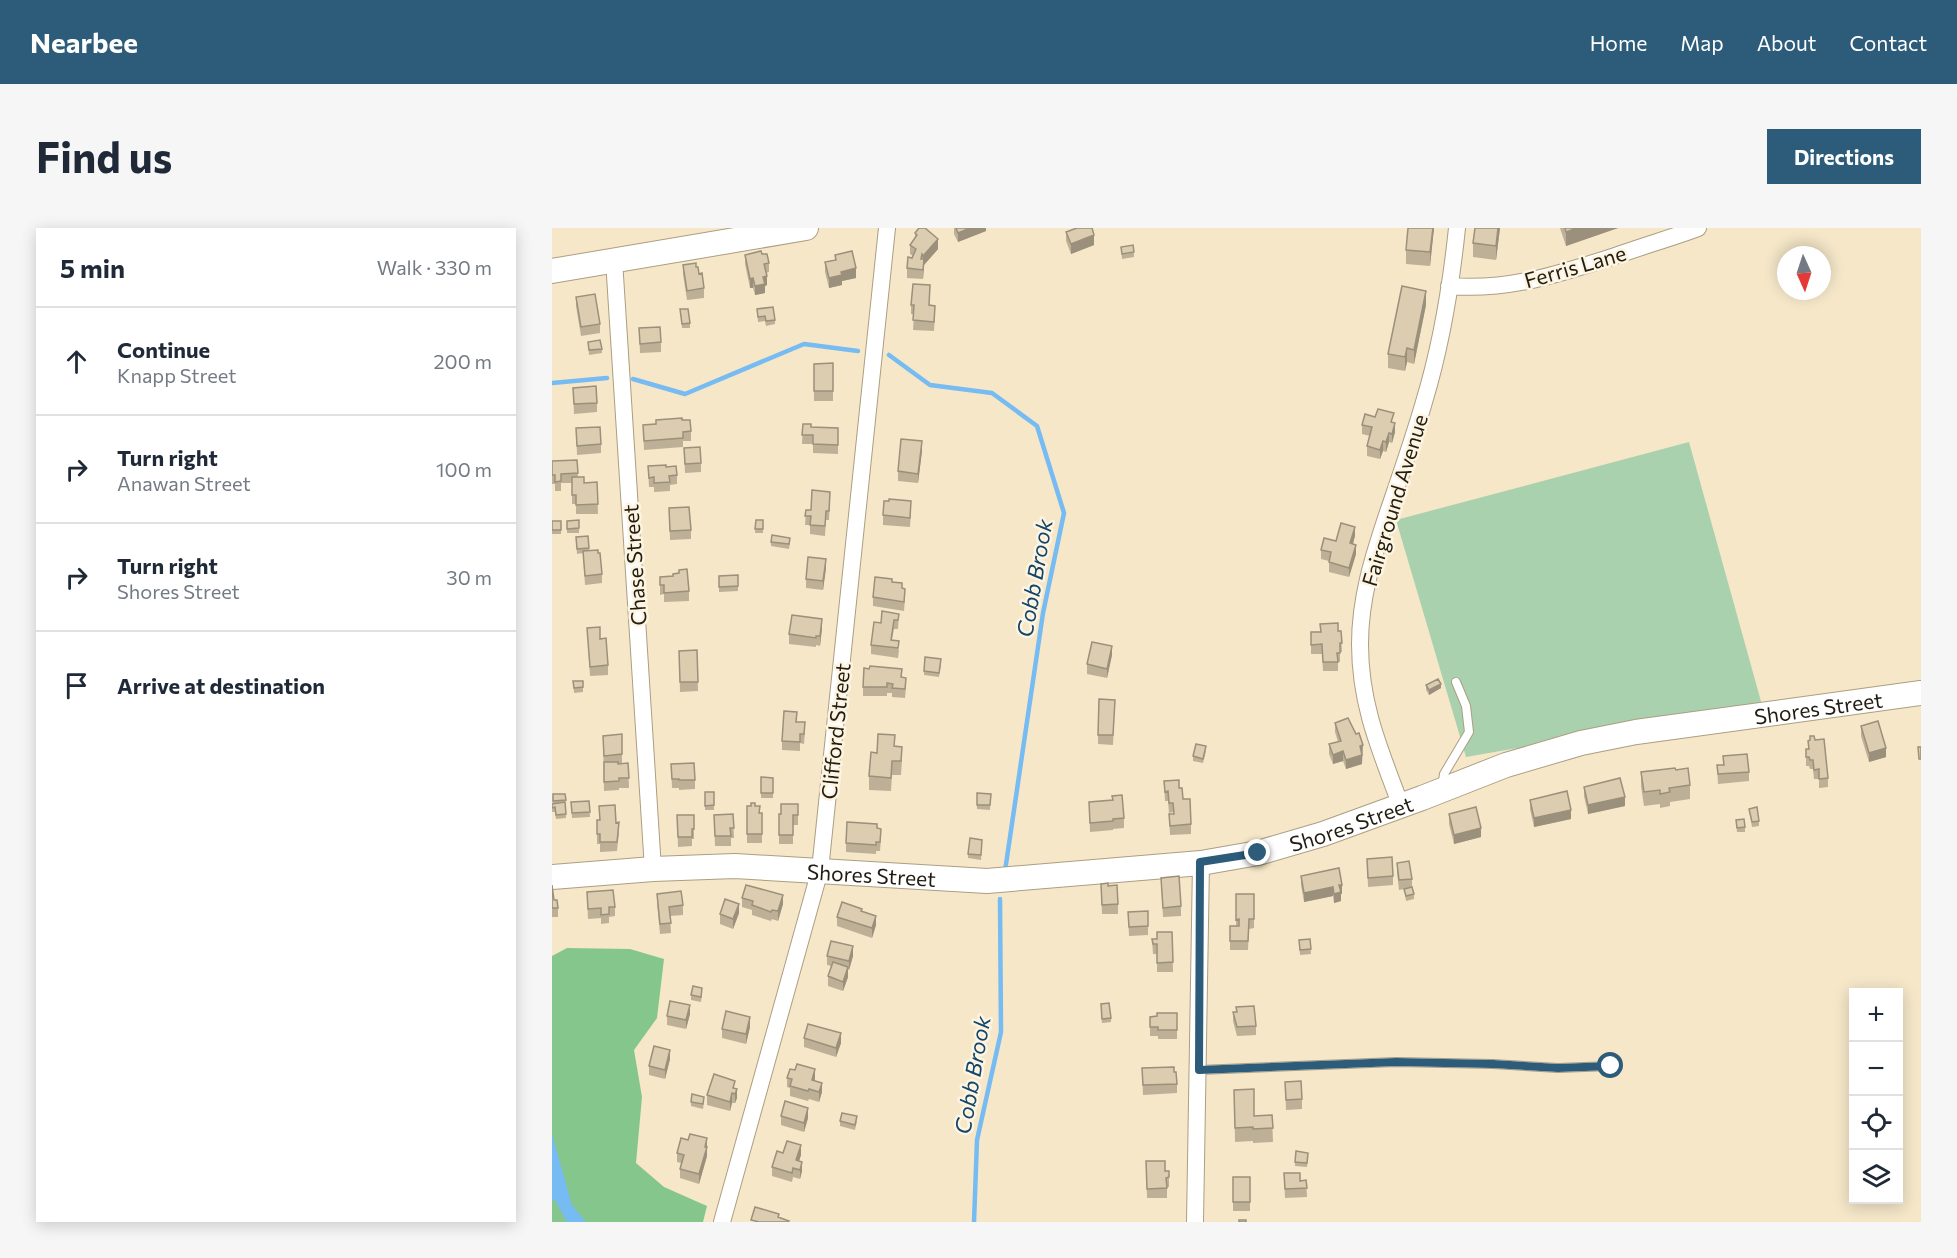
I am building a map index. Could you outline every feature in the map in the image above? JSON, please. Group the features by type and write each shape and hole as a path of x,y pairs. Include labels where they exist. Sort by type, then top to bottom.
{"street":[{"path":"552,271 763,232 806,228"},
{"name":"Clifford Street","path":"722,1222 820,870 887,228"},
{"name":"Fairground Avenue","path":"1401,806 1374,734 1365,702 1361,659 1361,616 1373,559 1429,387 1449,286 1457,228"},
{"name":"Ferris Lane","path":"1449,286 1468,288 1501,286 1558,275 1698,228"},
{"name":"Chase Street","path":"615,260 653,869"},
{"name":"Shores Street","path":"552,877 653,869 735,866 987,881 1200,862 1282,847 1401,806 1506,765 1599,739 1921,693"},
{"path":"1195,1222 1199,1070 1200,862"}],"lane":[{"path":"1441,790 1444,774 1469,732 1466,706 1456,682"},
{"path":"1199,1070 1396,1062 1558,1068 1611,1066"}],"green space":[{"path":"1689,442 1762,705 1466,757 1396,520"},
{"path":"567,948 630,949 664,959 657,1018 634,1050 642,1097 636,1163 664,1187 707,1206 703,1222 552,1222 552,956"}],"water":[{"path":"552,1134 572,1205 586,1222 567,1222 552,1199"}],"building":[{"path":"919,228 925,228 938,239 923,256 922,254 923,270 907,268 908,257 912,258 916,249 910,245"},
{"path":"956,228 970,228 958,233"},
{"path":"1077,228 1092,228 1094,235 1071,244 1066,232"},
{"path":"1408,228 1433,228 1430,252 1406,250"},
{"path":"1475,228 1498,228 1496,246 1473,243"},
{"path":"1565,228 1577,228 1566,232"},
{"path":"1133,245 1134,252 1122,254 1121,247"},
{"path":"761,251 762,254 767,254 769,263 764,264 767,276 763,277 765,284 755,286 753,278 750,279 745,255"},
{"path":"852,251 856,268 829,278 825,262 836,260 835,255"},
{"path":"696,263 699,274 702,273 704,288 687,291 683,265"},
{"path":"913,284 930,285 929,305 935,306 934,322 913,320 914,305 911,305"},
{"path":"1402,286 1426,291 1414,350 1407,348 1405,357 1388,354"},
{"path":"595,294 600,324 581,327 576,297"},
{"path":"773,307 775,320 766,321 765,316 758,317 757,309"},
{"path":"680,309 688,309 690,323 682,324"},
{"path":"660,327 661,342 640,344 639,328"},
{"path":"600,340 602,349 589,350 588,342"},
{"path":"833,363 833,391 814,391 814,364"},
{"path":"596,386 597,403 574,404 573,388"},
{"path":"1378,409 1394,413 1391,422 1395,423 1392,434 1389,433 1386,442 1383,441 1380,450 1367,446 1372,427 1362,425 1365,414 1375,417"},
{"path":"682,418 682,420 690,420 691,431 683,432 683,438 644,441 643,425 656,424 656,420"},
{"path":"803,424 811,424 811,427 838,428 838,445 813,444 813,435 802,435"},
{"path":"600,427 601,444 577,446 576,428"},
{"path":"901,439 922,441 918,474 898,471"},
{"path":"700,447 701,463 685,464 684,448"},
{"path":"577,460 578,473 561,474 561,481 555,482 555,475 552,475 552,461"},
{"path":"666,465 666,467 676,466 677,475 669,476 670,482 654,483 654,477 649,478 648,466"},
{"path":"572,477 584,477 584,483 597,482 598,504 576,505 576,495 572,495"},
{"path":"812,490 830,492 825,526 810,525 811,516 805,516 806,510 811,510"},
{"path":"889,499 911,501 910,518 883,515 884,501 889,501"},
{"path":"689,507 691,530 670,531 669,508"},
{"path":"579,520 579,528 567,529 567,521"},
{"path":"756,520 763,520 763,529 755,529"},
{"path":"552,521 561,521 561,530 552,530"},
{"path":"1341,523 1355,527 1350,543 1356,545 1349,568 1329,562 1331,552 1321,550 1324,538 1336,541"},
{"path":"772,535 790,538 789,544 771,542"},
{"path":"588,536 589,548 577,549 576,537"},
{"path":"598,550 602,574 585,576 583,551"},
{"path":"808,557 826,559 823,581 806,579"},
{"path":"687,569 689,591 664,593 664,585 660,585 660,577 673,576 679,573 679,570"},
{"path":"738,575 738,586 719,587 719,576"},
{"path":"875,577 902,583 902,588 905,589 904,602 873,597"},
{"path":"882,611 899,614 898,620 894,620 891,640 899,641 898,648 871,645 874,622 881,623"},
{"path":"792,615 822,619 820,636 816,638 789,634"},
{"path":"1338,623 1342,643 1340,643 1340,653 1337,653 1338,662 1323,662 1322,644 1311,645 1311,632 1321,632 1320,624"},
{"path":"600,627 600,639 606,638 608,665 590,667 587,628"},
{"path":"1092,642 1112,646 1107,669 1087,664"},
{"path":"697,650 698,682 680,682 679,651"},
{"path":"925,657 941,659 939,673 924,671"},
{"path":"870,666 902,669 901,677 906,678 905,689 892,688 893,684 887,683 887,687 863,687 864,668 869,669"},
{"path":"1438,679 1441,684 1429,690 1426,685"},
{"path":"573,681 583,681 583,687 574,688"},
{"path":"1099,699 1115,700 1113,735 1098,735"},
{"path":"784,711 797,712 796,722 805,722 804,734 800,734 800,742 782,741"},
{"path":"1348,718 1356,734 1359,733 1363,745 1360,746 1362,755 1346,760 1343,751 1333,755 1329,744 1341,741 1335,723"},
{"path":"1878,721 1886,748 1869,753 1861,726"},
{"path":"622,734 622,754 604,756 603,736"},
{"path":"878,734 895,735 894,746 902,747 901,761 892,761 891,778 869,776 871,752 877,753"},
{"path":"1810,736 1814,736 1815,740 1824,739 1828,778 1819,779 1819,769 1814,770 1813,760 1806,757"},
{"path":"1196,744 1206,746 1203,759 1193,756"},
{"path":"1918,747 1921,747 1921,759 1919,759"},
{"path":"1747,754 1749,772 1718,774 1717,765 1724,765 1723,756"},
{"path":"604,762 628,763 629,778 604,782"},
{"path":"694,763 695,780 672,779 671,764"},
{"path":"1675,768 1676,770 1688,768 1690,785 1669,788 1670,792 1660,794 1660,790 1644,792 1641,772"},
{"path":"761,777 773,778 773,793 761,793"},
{"path":"1620,778 1625,797 1588,805 1584,787"},
{"path":"1179,780 1183,799 1190,799 1191,824 1170,826 1169,814 1174,814 1173,803 1169,803 1164,781"},
{"path":"1567,791 1571,810 1534,818 1530,800"},
{"path":"705,792 714,792 714,805 705,806"},
{"path":"977,793 991,794 990,805 977,805"},
{"path":"553,794 565,794 566,800 553,801"},
{"path":"1122,795 1124,818 1090,823 1089,802 1113,800 1112,796"},
{"path":"589,801 590,812 572,813 571,802"},
{"path":"565,802 566,814 556,815 552,804"},
{"path":"751,803 760,806 762,834 747,834 747,806 751,806"},
{"path":"781,804 798,804 798,815 793,815 793,835 779,835"},
{"path":"615,805 616,823 619,822 617,842 600,842 600,834 597,834 597,820 600,820 599,806"},
{"path":"1476,807 1481,828 1454,835 1449,814"},
{"path":"1757,807 1759,821 1752,822 1749,809"},
{"path":"733,814 734,828 730,828 731,836 715,836 714,815"},
{"path":"677,815 694,815 692,837 678,837"},
{"path":"1744,819 1745,827 1737,828 1736,820"},
{"path":"847,822 877,824 877,828 881,829 880,842 876,842 876,845 846,843"},
{"path":"970,838 982,840 981,855 968,854"},
{"path":"1392,857 1393,876 1368,878 1367,859"},
{"path":"1409,861 1412,879 1399,880 1397,863"},
{"path":"1339,868 1341,892 1334,894 1333,887 1304,893 1301,876"},
{"path":"1179,876 1181,906 1163,908 1161,878"},
{"path":"1108,883 1108,886 1117,885 1118,904 1102,905 1101,884"},
{"path":"552,885 554,900 557,900 558,908 552,908"},
{"path":"746,885 783,895 778,911 772,910 771,912 752,905 753,901 742,898"},
{"path":"1412,887 1414,894 1406,896 1404,889"},
{"path":"613,890 615,907 609,907 609,914 601,915 601,908 588,909 587,892"},
{"path":"681,891 683,905 669,907 671,923 660,924 657,894"},
{"path":"1236,894 1254,894 1254,919 1249,919 1248,941 1230,941 1230,926 1239,926 1239,919 1236,920"},
{"path":"725,899 739,904 733,919 720,914"},
{"path":"842,902 876,916 872,928 837,917"},
{"path":"1148,911 1148,926 1129,927 1128,912"},
{"path":"1157,932 1172,932 1173,962 1157,963 1157,944 1153,944 1152,939 1157,939"},
{"path":"1310,939 1311,949 1300,950 1299,940"},
{"path":"831,941 853,946 849,961 827,956"},
{"path":"833,962 848,967 843,982 828,976"},
{"path":"693,986 702,988 701,997 691,995"},
{"path":"670,1001 690,1005 686,1020 667,1016"},
{"path":"1109,1003 1111,1018 1102,1019 1101,1004"},
{"path":"1254,1006 1256,1026 1237,1027 1233,1012 1237,1012 1236,1007"},
{"path":"726,1011 750,1017 746,1034 722,1029"},
{"path":"1157,1013 1177,1013 1177,1030 1158,1030 1158,1027 1150,1027 1150,1017 1157,1016"},
{"path":"808,1024 841,1033 836,1048 804,1038"},
{"path":"654,1046 670,1050 665,1070 649,1066"},
{"path":"797,1064 815,1069 812,1080 822,1083 819,1092 790,1086 792,1079 787,1078 790,1069 795,1070"},
{"path":"1174,1067 1177,1084 1143,1085 1142,1068"},
{"path":"714,1074 735,1081 733,1088 737,1089 735,1094 732,1093 730,1102 707,1095"},
{"path":"1301,1081 1302,1099 1286,1100 1285,1082"},
{"path":"1254,1089 1254,1116 1272,1115 1273,1128 1235,1128 1234,1090"},
{"path":"692,1094 704,1097 703,1104 691,1102"},
{"path":"785,1101 808,1108 804,1123 781,1116"},
{"path":"842,1113 857,1116 855,1125 840,1121"},
{"path":"690,1134 707,1138 705,1147 707,1147 699,1174 680,1169 684,1155 677,1153 681,1138 688,1140"},
{"path":"787,1141 801,1145 796,1160 802,1162 800,1170 793,1168 792,1173 772,1167 777,1151 783,1153"},
{"path":"1296,1151 1308,1153 1307,1163 1295,1162"},
{"path":"1146,1161 1165,1161 1165,1171 1169,1171 1169,1177 1166,1178 1167,1188 1147,1189"},
{"path":"1284,1173 1300,1173 1300,1181 1306,1180 1307,1188 1285,1189"},
{"path":"1233,1177 1250,1177 1250,1202 1233,1202"},
{"path":"755,1207 779,1214 778,1217 789,1221 751,1220"}],"waterway":[{"name":"Cobb Brook","path":"633,379 685,394 804,344 858,351"},
{"name":"Cobb Brook","path":"889,355 930,385 992,393 1037,426 1064,513 1043,613 1005,871"},
{"name":"Cobb Brook","path":"552,383 607,378"},
{"name":"Cobb Brook","path":"974,1222 977,1140 1001,1032 1000,899"}],"route":[{"path":"1258,853 1200,862 1199,1070 1396,1062 1558,1068 1611,1066"}]}
